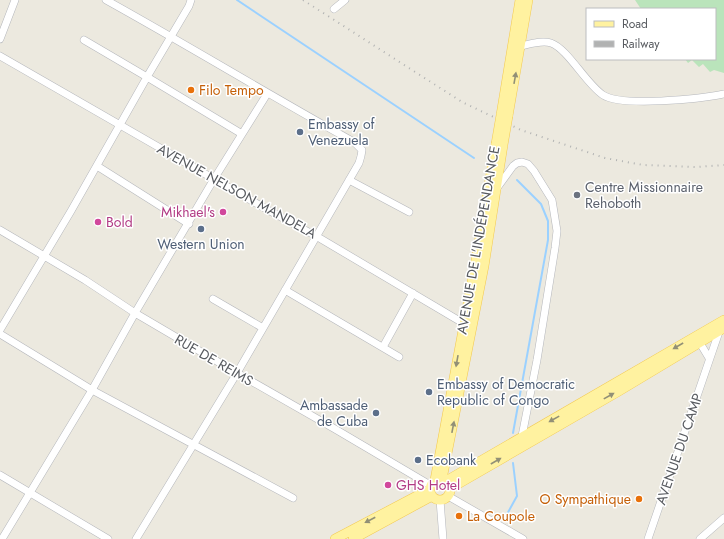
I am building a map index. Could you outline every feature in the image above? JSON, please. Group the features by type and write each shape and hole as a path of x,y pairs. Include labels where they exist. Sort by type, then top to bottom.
{"main road":[{"name":"AVENUE DE L'INDÉPENDANCE","path":"439,488 504,116 520,0"},
{"name":"AVENUE DE L'INDÉPENDANCE","path":"504,116 521,46 528,0"},
{"name":"AVENUE DE L'INDÉPENDANCE","path":"468,326 496,190 499,144"},
{"path":"353,539 722,325"},
{"path":"335,539 439,488 522,436 698,340"}],"street":[{"path":"0,39 15,0"},
{"path":"106,0 171,36 267,94 354,142 362,150 359,163 237,373 136,539"},
{"path":"0,330 45,256 147,76 189,6 191,0"},
{"path":"334,9 345,0"},
{"path":"84,40 147,76 242,134"},
{"path":"521,46 542,42 550,43 559,48 594,87 603,95 614,100 637,102 710,97 724,94"},
{"name":"AVENUE NELSON MANDELA","path":"0,56 316,236 468,326"},
{"path":"2,539 92,390 135,313 214,179 267,94"},
{"path":"496,190 513,166 522,162 528,164 552,200 557,231 556,248 537,360 522,436"},
{"path":"97,166 188,224"},
{"path":"349,180 410,212"},
{"name":"RUE DE REIMS","path":"0,230 85,280 135,313 439,488 523,539"},
{"path":"285,290 399,357"},
{"path":"383,347 413,293"},
{"path":"213,299 263,328"},
{"name":"AVENUE DU CAMP","path":"648,539 709,358 722,325"},
{"path":"0,334 92,390 293,498"},
{"path":"698,340 709,358"},
{"path":"0,475 108,539"},
{"path":"439,488 443,539"},
{"path":"700,539 724,518"}],"green space":[{"path":"635,0 724,0 724,73 714,70 710,72 703,64 699,67 692,60 716,60 716,8 640,8"}],"waterway":[{"path":"237,0 474,158"},
{"path":"513,433 548,240 548,221 541,204 517,180"},
{"path":"506,516 517,496 513,463"}],"railway":[{"path":"303,0 462,102 521,130 605,158 643,165 696,167 724,165"}],"place":[{"name":"Filo Tempo","path":"191,90"},
{"name":"Embassy of Venezuela","path":"300,132"},
{"name":"Centre Missionnaire Rehoboth","path":"577,195"},
{"name":"Mikhael's","path":"223,212"},
{"name":"Bold","path":"98,222"},
{"name":"Western Union","path":"201,229"},
{"name":"Embassy of Democratic Republic of Congo","path":"429,392"},
{"name":"Ambassade de Cuba","path":"376,413"},
{"name":"Ecobank","path":"418,460"},
{"name":"GHS Hotel","path":"388,485"},
{"name":"O Sympathique","path":"639,499"},
{"name":"La Coupole","path":"459,516"}]}
